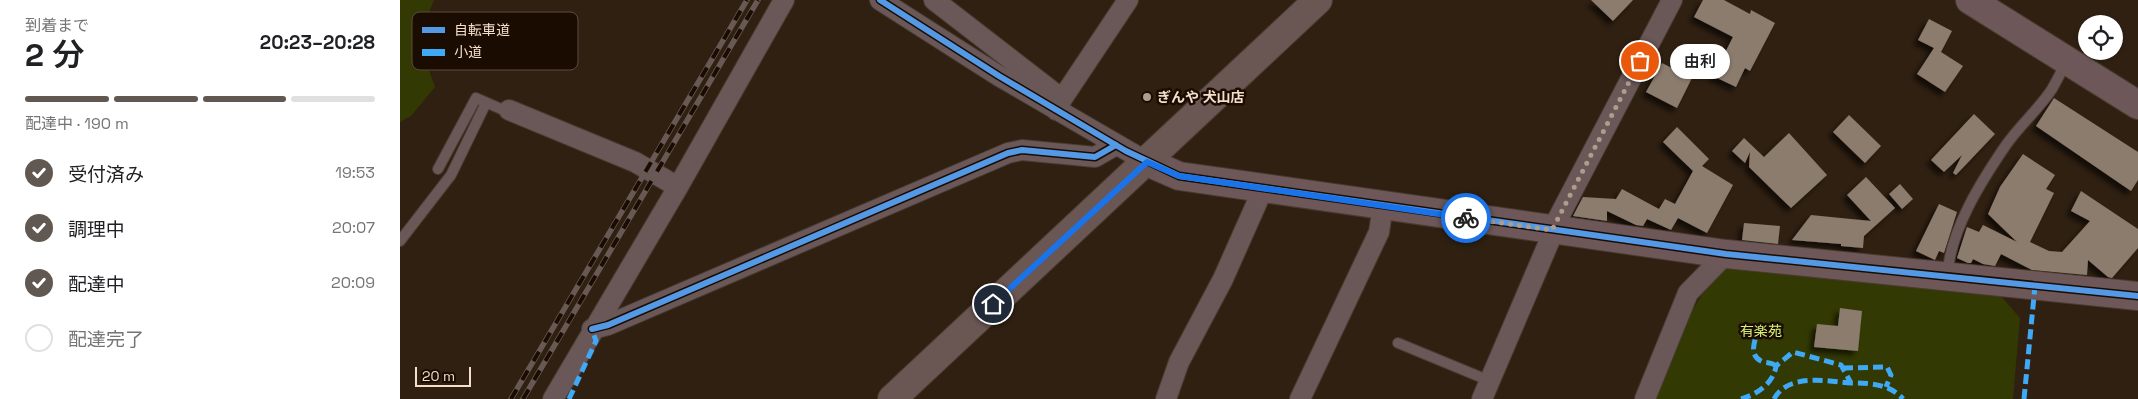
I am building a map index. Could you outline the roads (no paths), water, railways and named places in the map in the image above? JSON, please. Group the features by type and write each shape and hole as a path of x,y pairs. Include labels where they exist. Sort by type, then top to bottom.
{"main road":[{"path":"901,396 1318,0"}],"street":[{"path":"553,399 678,187 784,0"},
{"path":"880,0 999,76 1059,104"},
{"path":"934,0 954,7 1059,104 1116,145 1147,162 1179,176 1726,254 2138,296"},
{"path":"1059,104 1128,0"},
{"path":"1486,390 1549,242 1552,230 1672,0"},
{"path":"1970,0 2138,105"},
{"path":"509,111 635,162 678,187"},
{"path":"592,330 608,325 1008,153 1022,150 1095,158 1116,145"},
{"path":"1166,399 1179,362 1223,279 1263,189"},
{"path":"1300,399 1380,232 1384,206"},
{"path":"1644,399 1688,293 1726,254"}],"lane":[{"path":"1947,277 1951,255 1970,204 2006,145 2051,90 2067,61"},
{"path":"438,169 476,98 509,111"},
{"path":"400,242 451,174 486,103"},
{"path":"1398,342 1486,390"}],"railway":[{"path":"511,399 747,0"},
{"path":"523,399 758,0"}],"place":[{"name":"由利","path":"1640,61"},
{"name":"ぎんや 犬山店","path":"1147,97"}],"park label":[{"name":"有楽苑","path":"1761,331"}]}
